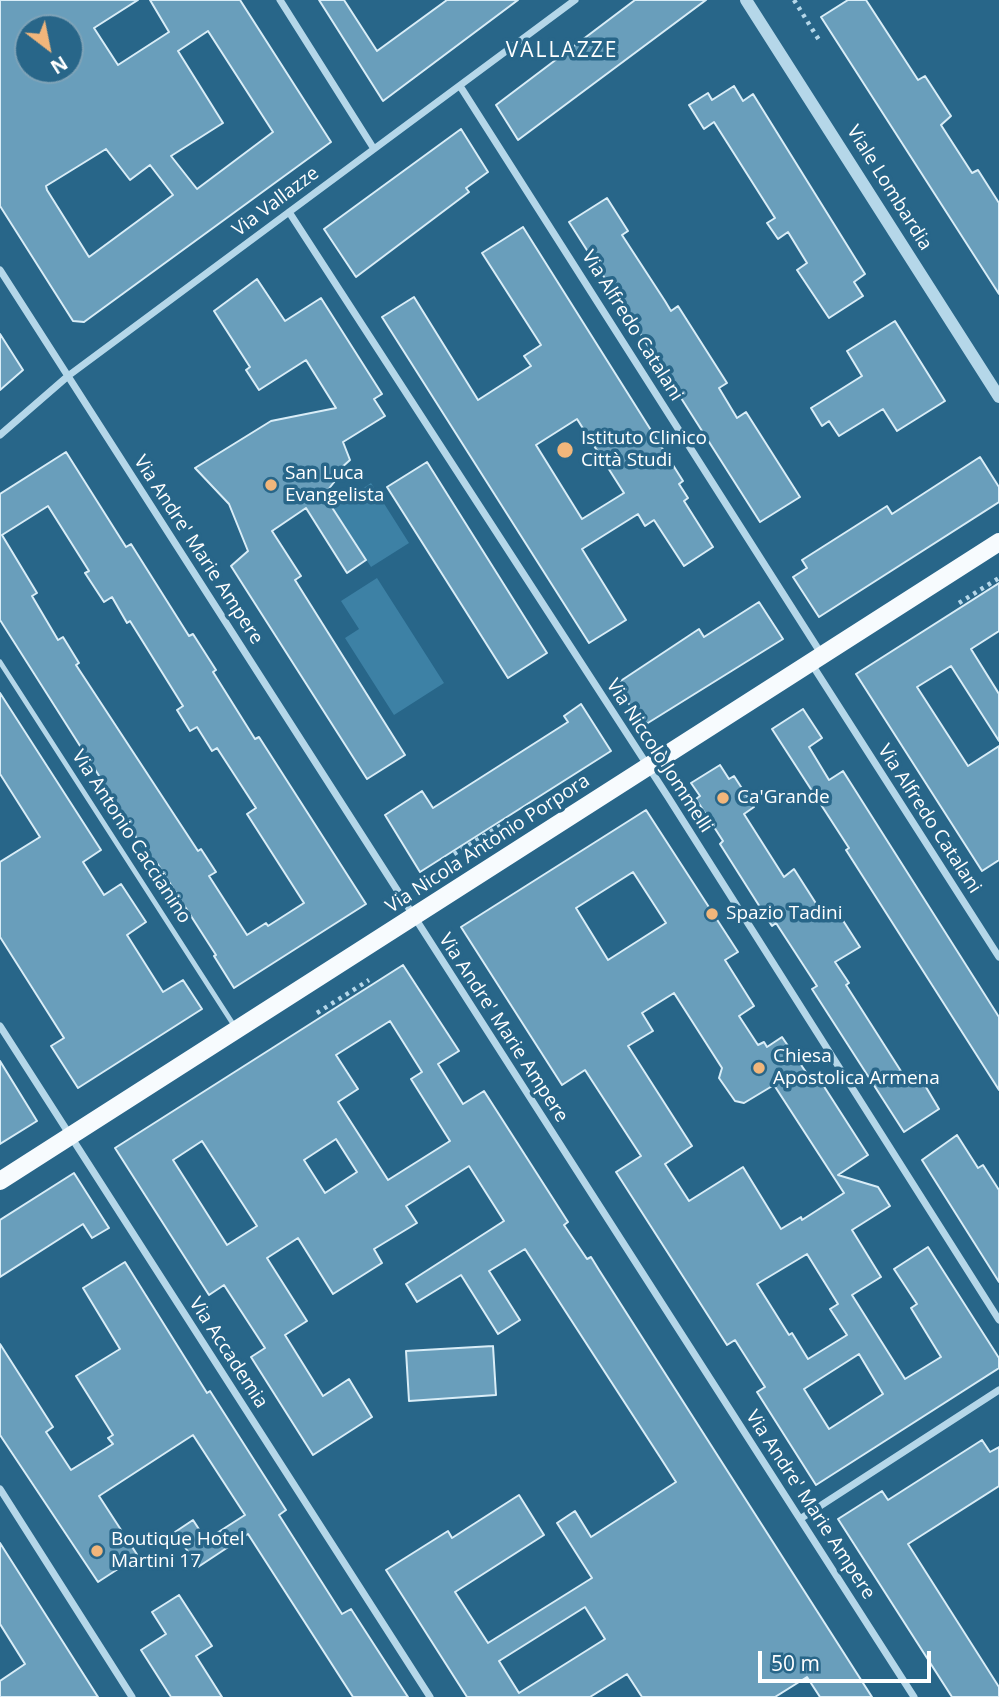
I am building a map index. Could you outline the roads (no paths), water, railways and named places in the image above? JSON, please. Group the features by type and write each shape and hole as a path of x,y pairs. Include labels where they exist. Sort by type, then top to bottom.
{"main road":[{"name":"Via Nicola Antonio Porpora","path":"0,1181 999,542"}],"street":[{"path":"279,0 374,149"},
{"name":"Via Vallazze","path":"0,435 68,376 575,0"},
{"name":"Viale Lombardia","path":"746,0 999,397"},
{"name":"Via Alfredo Catalani","path":"460,86 999,957"},
{"name":"Via Niccolò Jommelli","path":"289,212 999,1320"},
{"name":"Via Andre' Marie Ampere","path":"0,270 914,1697"},
{"name":"Via Accademia","path":"0,1026 430,1697"},
{"path":"800,1519 999,1390"},
{"path":"0,1489 132,1697"}],"lane":[{"name":"Via Antonio Caccianino","path":"0,662 236,1030"}],"place":[{"name":"Istituto Clinico Città Studi","path":"565,450"},
{"name":"San Luca Evangelista","path":"271,485"},
{"name":"Ca'Grande","path":"723,798"},
{"name":"Spazio Tadini","path":"712,914"},
{"name":"Chiesa Apostolica Armena","path":"759,1068"},
{"name":"Boutique Hotel Martini 17","path":"97,1551"}],"district":[{"name":"VALLAZZE","path":"562,51"}]}
